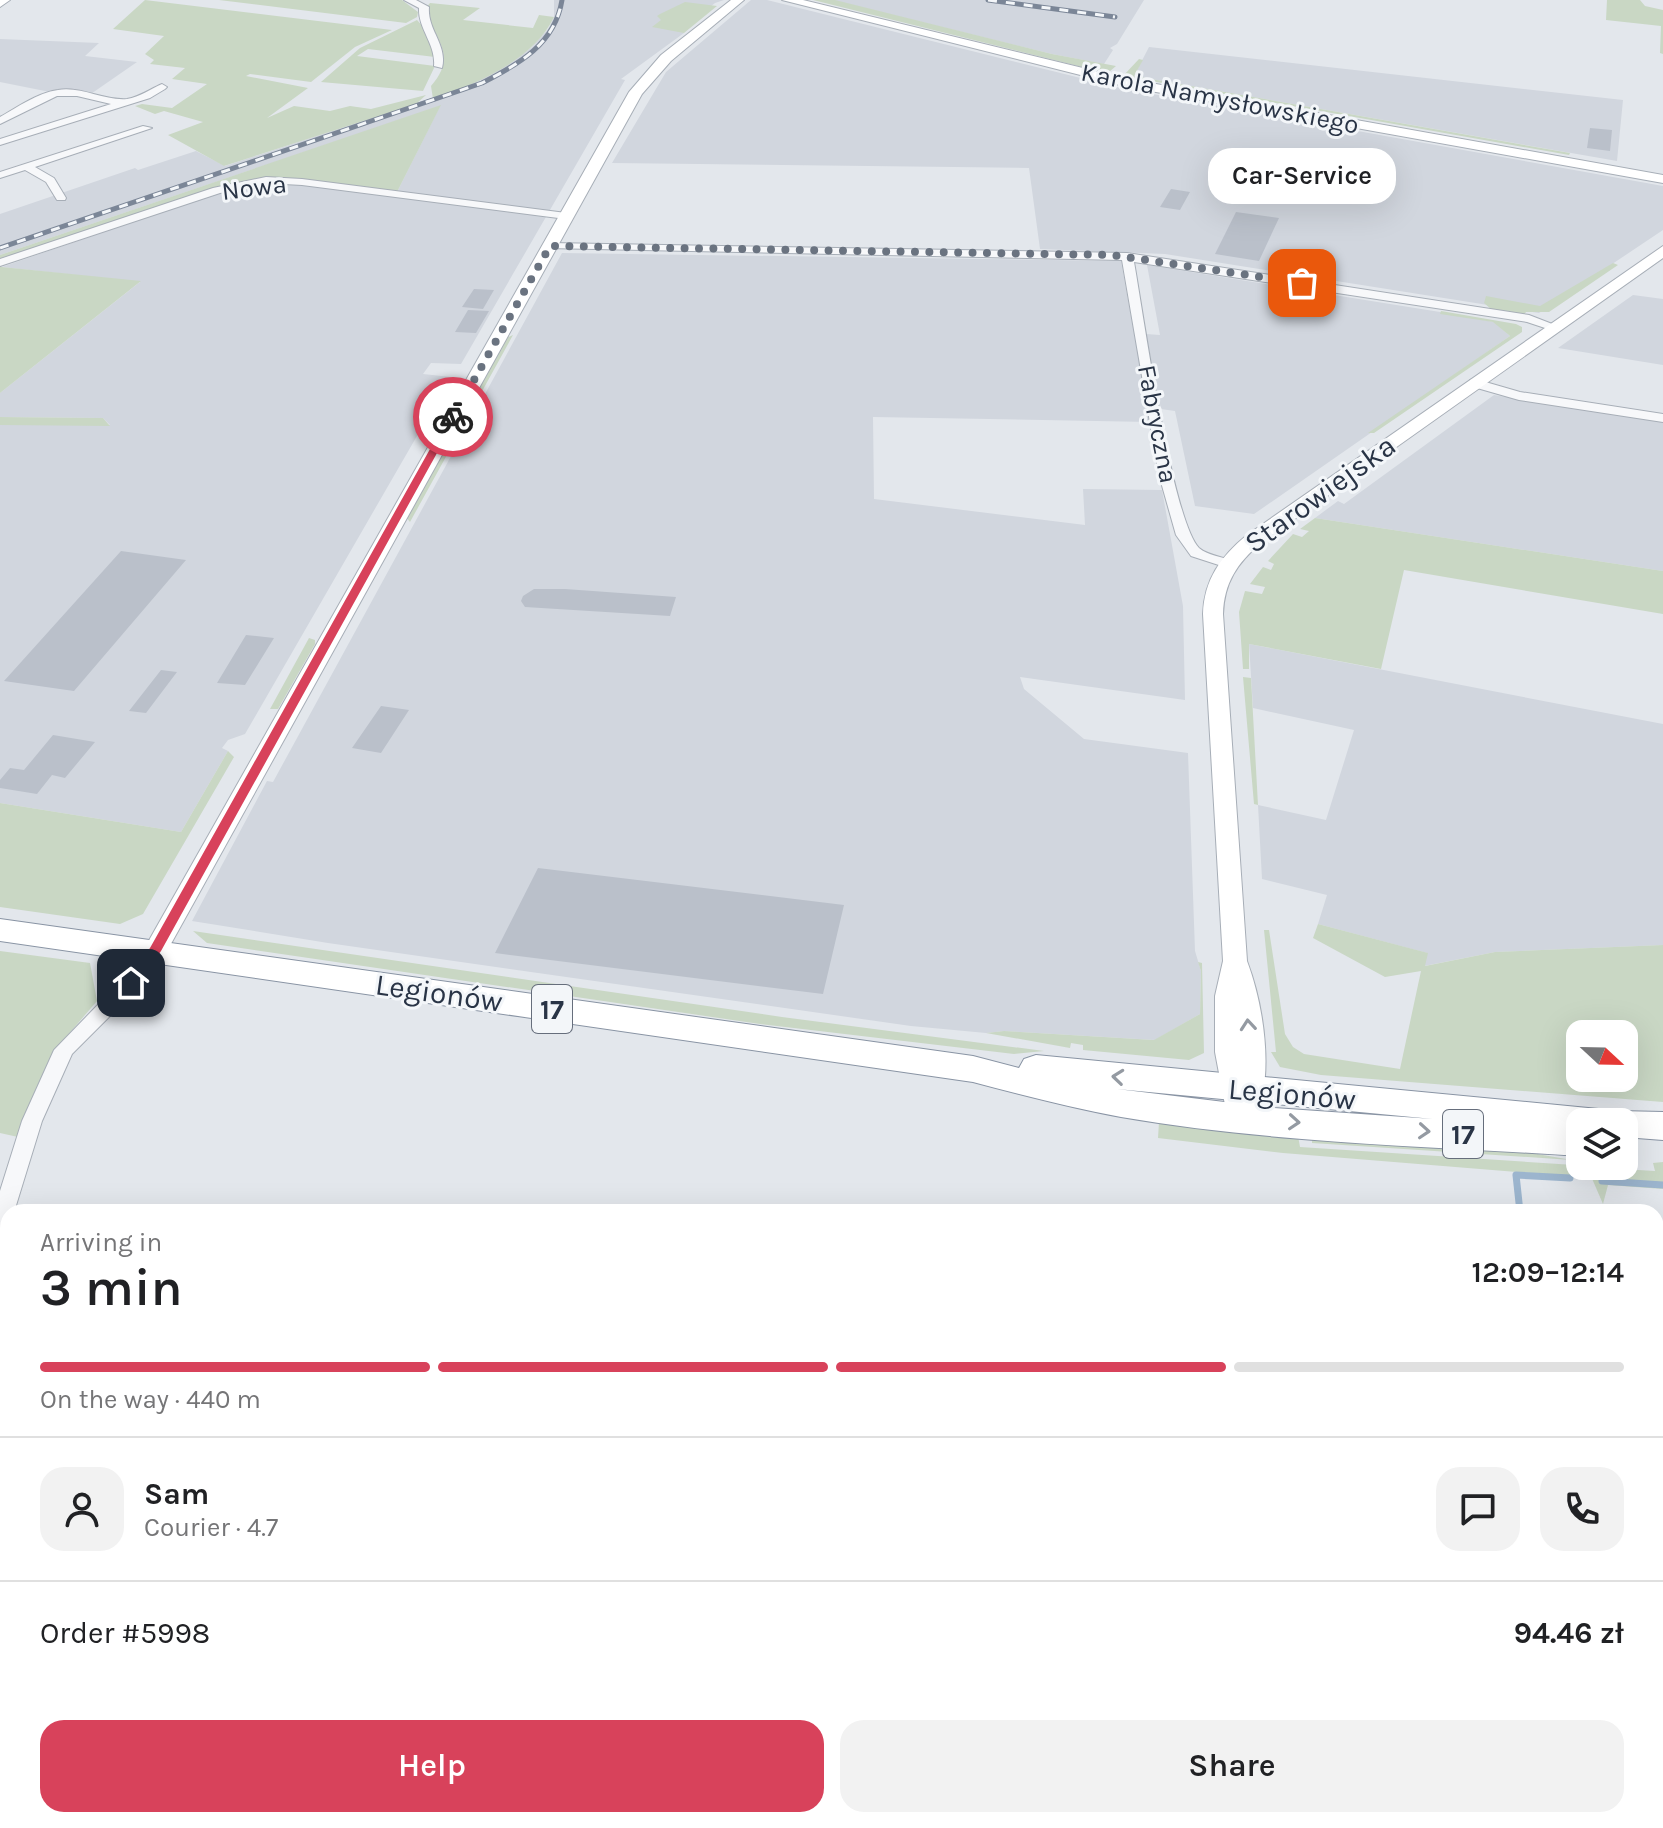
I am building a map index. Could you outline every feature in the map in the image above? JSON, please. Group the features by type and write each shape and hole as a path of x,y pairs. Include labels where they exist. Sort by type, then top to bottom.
{"highway":[{"name":"Legionów","path":"0,930 973,1069 1036,1088 1566,1119"},
{"name":"Legionów","path":"1243,1099 1566,1140"},
{"path":"1638,1124 1663,1126"},
{"path":"1638,1146 1663,1148"}],"street":[{"path":"408,0 424,7 422,20 440,52 439,66"},
{"path":"6,1204 32,1121 64,1050 127,987 155,951 643,80 738,0"},
{"name":"Karola Namysłowskiego","path":"788,0 1128,83 1661,179"},
{"path":"0,142 139,101 162,87"},
{"path":"0,121 59,92 121,104"},
{"path":"0,175 147,128"},
{"path":"27,167 50,180 61,198"},
{"name":"Nowa","path":"0,263 188,199 266,180 566,216"},
{"path":"550,246 1127,256 1529,319 1554,327"},
{"name":"Starowiejska","path":"1243,1099 1245,989 1235,961 1213,607 1217,585 1228,564 1254,539 1663,251"},
{"name":"Fabryczna","path":"1127,256 1166,475 1183,535 1196,553 1228,564"},
{"path":"1475,383 1519,396 1663,418"}],"shaded area":[{"path":"554,0 724,0 715,3 681,30 684,33 621,79 625,80 461,364 431,363 423,374 451,377 245,734 228,740 222,748 228,751 181,832 0,803 0,425 110,425 103,418 0,417 0,393 140,282 2,267 216,193 269,182 397,192 440,106 0,255 0,214 135,168 138,170 196,151 225,166 453,91 512,62 532,47 554,17"},
{"path":"751,0 767,0 1125,89 1663,186 1663,230 1539,313 1165,254 1040,249 1029,168 612,163 666,72"},
{"path":"832,0 1144,0 1117,44 1110,48 1113,50 1104,64"},
{"path":"0,39 99,43 85,56 137,62 85,98 0,82"},
{"path":"1149,47 1623,100 1617,161 1134,76"},
{"path":"562,253 1121,261 1150,422 873,417 874,499 1085,525 1083,489 1162,490 1183,606 1185,700 1020,677 1024,689 1084,739 1188,753 1195,951 1201,971 1200,1014 1155,1040 1004,1031 986,1033 911,1026 192,921 267,781 273,782"},
{"path":"1147,265 1494,322 1510,336 1254,514 1195,506 1175,411 1161,409 1146,334 1160,335"},
{"path":"1633,295 1663,299 1663,365 1558,348"},
{"path":"1494,395 1663,422 1663,571 1315,518 1338,501 1344,504"},
{"path":"1249,644 1663,724 1663,945 1495,952 1424,966 1427,953 1318,924 1327,895 1262,879 1258,805 1326,820 1354,730 1253,708"}],"green space":[{"path":"145,0 392,30 355,47 311,82 246,76 308,88 267,118 294,106 330,111 350,106 371,109 426,95 416,104 224,166 168,135 203,122 164,111 155,114 135,106 172,108 207,84 172,79 185,68 150,64 154,60 145,54 164,36 113,29"},
{"path":"219,0 402,0 418,12 417,17 406,23"},
{"path":"813,0 835,0 1052,54 1116,66 1109,72 1098,71"},
{"path":"1607,0 1640,0 1645,6 1663,10 1663,54 1660,53 1661,26 1606,20"},
{"path":"685,2 717,6 684,33 652,27 661,20 657,16"},
{"path":"430,3 480,8 463,20 533,28 539,15 554,17 545,32 518,58 485,78 433,99 431,86 439,75 444,56 425,9"},
{"path":"417,20 428,32 435,57 368,49 357,56 435,66 423,91 321,82 360,48"},
{"path":"1139,59 1143,60 1134,76 1570,153 1123,76"},
{"path":"441,105 397,192 259,180 0,262 0,255"},
{"path":"1613,263 1618,265 1549,312 1526,312 1523,316 1492,310 1484,303 1486,296 1540,306"},
{"path":"2,267 141,281 0,393"},
{"path":"1441,311 1516,324 1522,327 1522,332 1374,433 1368,433 1510,336 1493,322 1440,314"},
{"path":"513,335 410,522 406,517 506,338"},
{"path":"0,417 103,418 110,426 0,425"},
{"path":"1315,518 1663,571 1663,614 1404,570 1381,669 1249,644 1249,669 1243,669 1239,612 1245,591 1262,594 1265,587 1250,584 1263,567 1271,570 1274,564 1268,561 1293,534 1302,537 1309,531 1300,529"},
{"path":"309,638 315,640 315,644 278,709 270,709"},
{"path":"1243,677 1251,678 1258,805 1254,804"},
{"path":"228,751 234,757 143,914 120,924 0,907 0,803 181,832"},
{"path":"1318,924 1428,953 1425,966 1495,952 1663,945 1663,1102 1321,1075 1280,1067 1271,1052 1276,1052 1264,930 1269,930 1285,1034 1293,1047 1304,1054 1400,1069 1421,971 1385,977 1313,938"},
{"path":"193,931 782,1017 1044,1051 1014,1054 760,1024 207,943"},
{"path":"0,951 90,963 97,1001 61,1043 18,1137 0,1133"},
{"path":"1198,962 1202,963 1204,1053 1189,1060 1083,1050 1083,1045 1071,1043 1070,1048 986,1033 1004,1031 1154,1040 1200,1014 1201,971"},
{"path":"1159,1122 1244,1134 1298,1136 1300,1147 1566,1164 1566,1176 1283,1153 1158,1138"},
{"path":"1312,1137 1514,1150 1566,1160 1312,1143"},
{"path":"1663,1162 1663,1189 1608,1185 1603,1204 1593,1180 1638,1180 1638,1170 1655,1171 1653,1163"}],"building":[{"path":"1590,128 1612,130 1610,151 1587,148"},
{"path":"1171,189 1190,192 1180,210 1160,207"},
{"path":"1236,212 1279,218 1259,261 1215,254"},
{"path":"474,289 494,290 483,309 462,307"},
{"path":"468,310 489,311 476,333 455,332"},
{"path":"121,551 186,560 74,691 4,681"},
{"path":"534,589 676,597 670,616 525,607 521,601 523,596"},
{"path":"246,635 274,638 245,685 217,683"},
{"path":"161,670 177,672 146,713 129,711"},
{"path":"381,706 409,710 381,753 352,748"},
{"path":"53,735 95,742 65,778 52,775 37,794 0,788 0,780 10,768 24,770"},
{"path":"538,868 844,905 823,994 495,953"}],"waterway":[{"path":"1519,1204 1516,1175 1566,1178"},
{"path":"1602,1181 1663,1185"}],"railway":[{"path":"0,248 482,83 522,60 543,41 552,29 562,0"},
{"path":"988,0 1115,17"}],"way so far":[{"path":"453,417 550,246 1112,255 1302,283"}],"place":[{"name":"Car-Service","path":"1302,283"}],"route":[{"path":"131,983 155,951 453,417"}]}
